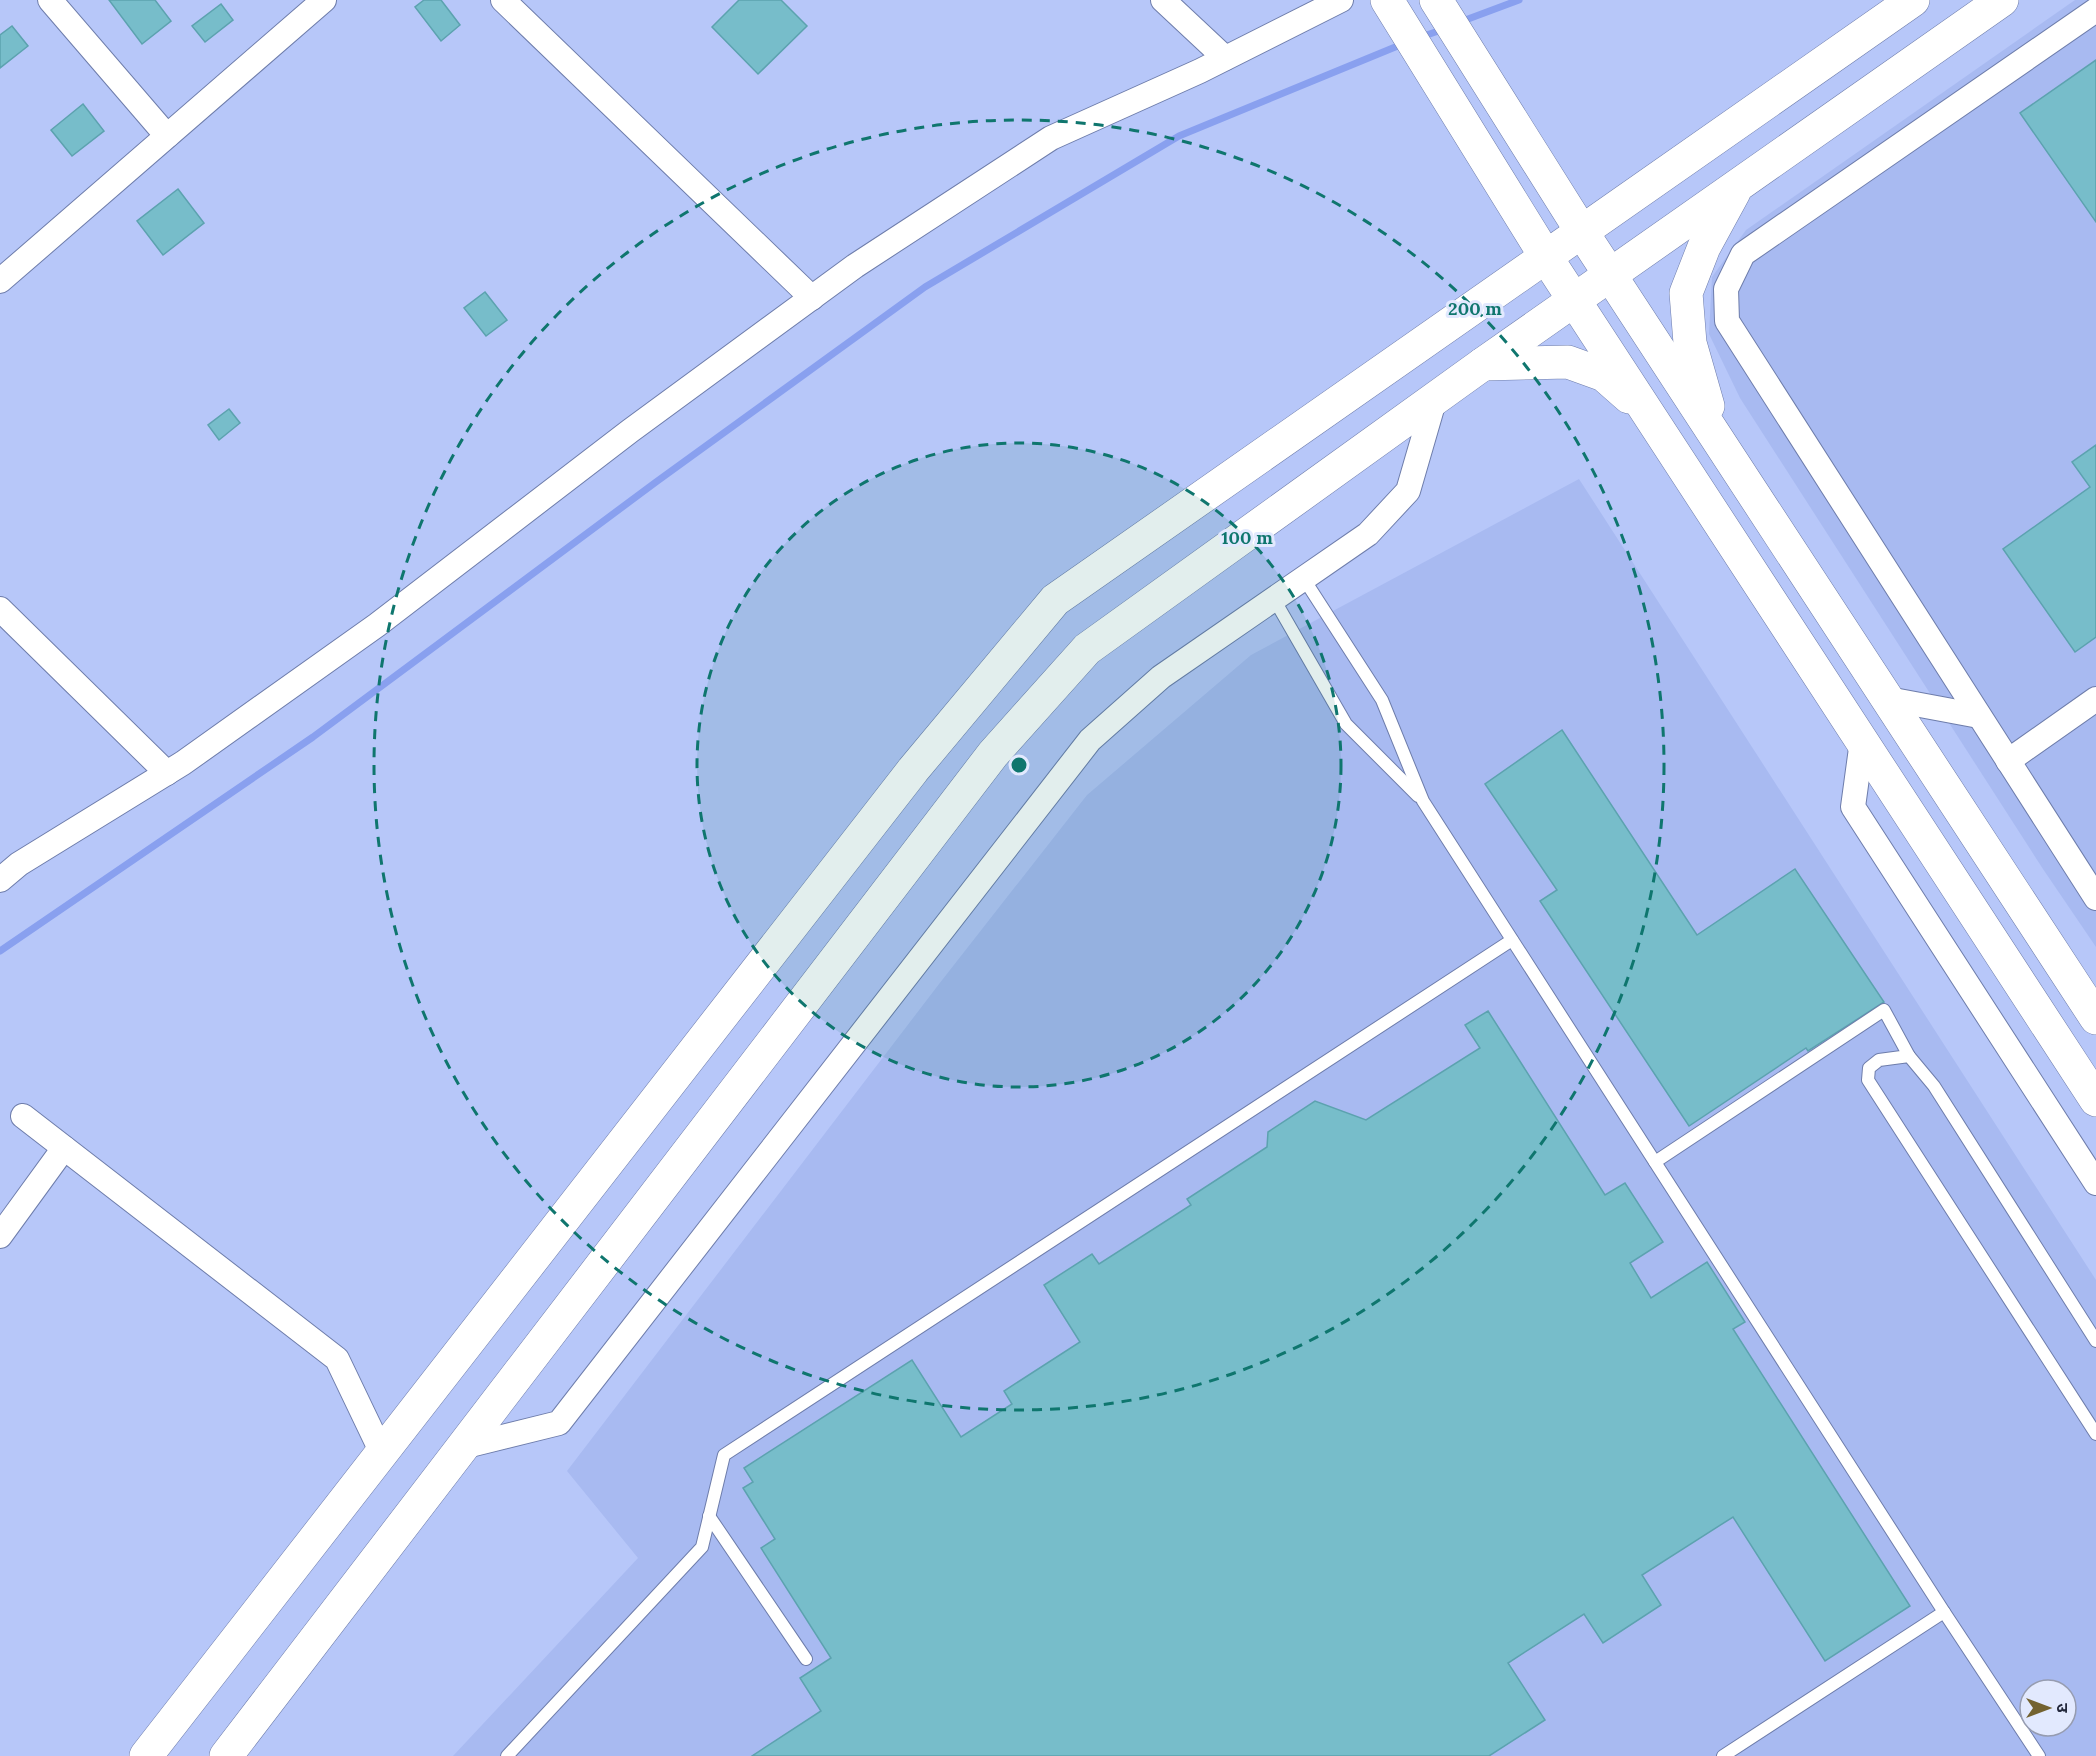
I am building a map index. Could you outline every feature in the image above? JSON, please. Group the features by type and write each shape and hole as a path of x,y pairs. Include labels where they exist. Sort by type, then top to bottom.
{"main road":[{"path":"1436,0 1582,232 2096,1018"},
{"path":"146,1756 906,779 1055,600 1913,0"},
{"path":"226,1756 993,754 1087,649 1435,398 2002,0"},
{"path":"1389,2 1546,257 2096,1100"},
{"path":"1719,440 1690,343 1686,293 1704,247 1737,186"},
{"path":"1483,364 1568,362 1604,375 1648,414"}],"street":[{"path":"50,0 167,136"},
{"path":"0,281 324,0"},
{"path":"503,0 812,298"},
{"path":"1163,0 1225,58"},
{"path":"0,880 20,864 167,773 377,625 630,431 855,266 1051,138 1225,58 1341,0"},
{"path":"2096,10 1743,254 1726,289 1727,321 2096,898"},
{"path":"462,1447 559,1423 1090,740 1161,677 1368,534 1408,491 1435,398"},
{"path":"0,609 167,773"},
{"path":"1888,699 1979,716"},
{"path":"2008,761 2096,699"},
{"path":"1862,741 1852,807 2096,1183"},
{"path":"23,1116 337,1359 382,1453"},
{"path":"0,1236 64,1148"}],"lane":[{"path":"1304,579 1382,700 1423,801 2039,1756"},
{"path":"1274,599 1346,724 1423,801"},
{"path":"507,1756 702,1547 724,1455 1512,939"},
{"path":"1655,1162 1884,1010 1909,1056 1934,1086 2096,1341"},
{"path":"1909,1056 1879,1060 1869,1068 1868,1080 2096,1434"},
{"path":"709,1516 806,1659"},
{"path":"1723,1756 1944,1612"}],"shaded area":[{"path":"2075,0 2096,0 2096,947 2043,869 1740,398 1709,334 1712,277 1746,230"},
{"path":"1579,479 2096,1280 2096,1756 453,1756 638,1558 567,1471 939,984 1087,795 1251,655"}],"building":[{"path":"109,0 155,0 171,21 142,44"},
{"path":"424,0 441,0 460,25 441,41 415,7"},
{"path":"739,0 781,0 807,26 758,74 712,27"},
{"path":"221,4 233,20 205,42 192,26"},
{"path":"12,26 28,46 0,68 0,35"},
{"path":"2096,60 2096,222 2020,113"},
{"path":"83,104 104,131 72,156 51,130"},
{"path":"178,189 204,223 163,255 137,221"},
{"path":"485,292 507,320 486,336 464,308"},
{"path":"229,409 240,423 219,440 208,425"},
{"path":"2096,445 2096,637 2075,652 2003,549 2090,487 2072,462"},
{"path":"1562,730 1697,935 1795,869 1884,1002 1808,1051 1806,1048 1689,1126 1540,901 1557,890 1485,784"},
{"path":"1488,1011 1605,1195 1625,1183 1663,1242 1630,1263 1651,1298 1707,1262 1745,1322 1733,1329 1910,1606 1825,1661 1733,1517 1642,1575 1661,1605 1603,1643 1584,1614 1508,1663 1545,1720 1489,1756 752,1756 821,1711 800,1678 831,1658 761,1548 775,1539 743,1488 753,1482 744,1468 912,1360 961,1437 1012,1404 1004,1391 1080,1342 1044,1285 1092,1254 1099,1264 1191,1205 1187,1199 1267,1147 1268,1132 1315,1101 1366,1120 1480,1048 1465,1025"}],"waterway":[{"path":"1460,22 1519,0"},
{"path":"1421,37 1444,29"},
{"path":"0,951 313,737 656,482 925,287 1179,136 1405,43"}]}
